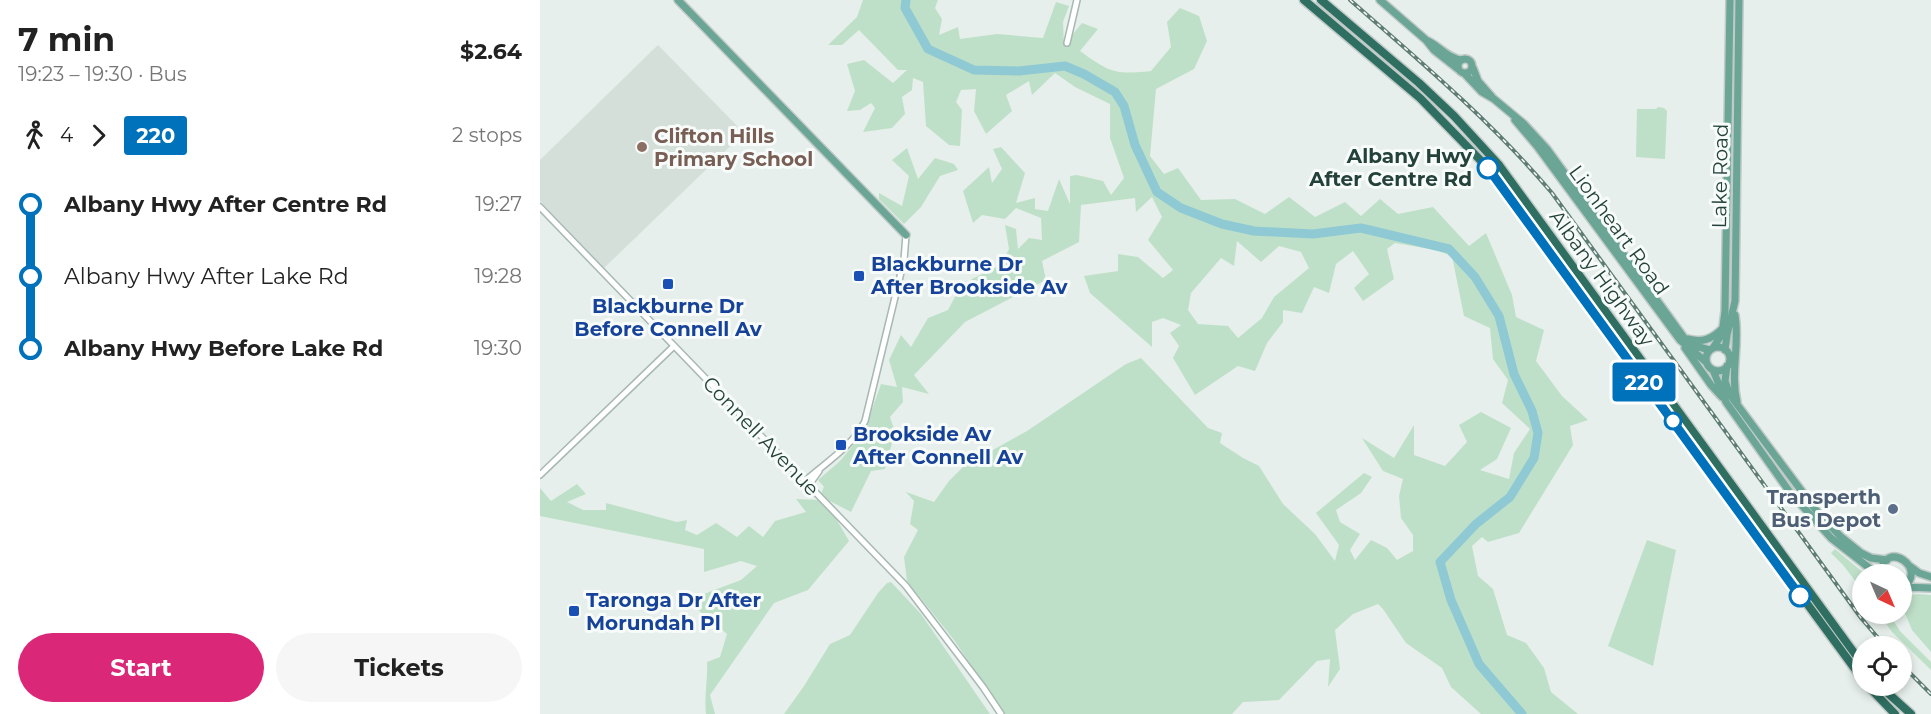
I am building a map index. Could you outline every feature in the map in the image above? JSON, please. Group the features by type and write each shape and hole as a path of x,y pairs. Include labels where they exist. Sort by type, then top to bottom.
{"highway":[{"name":"Albany Highway","path":"1304,0 1427,106 1488,168 1852,665"},
{"name":"Albany Highway","path":"1321,0 1435,97 1499,165 1852,650"},
{"path":"1427,106 1435,97"},
{"path":"1568,278 1576,271"},
{"path":"1691,446 1700,440"},
{"path":"1878,696 1895,714"},
{"path":"1891,696 1911,714"}],"main road":[{"path":"678,0 906,236"},
{"name":"Lionheart Road","path":"1380,0 1426,40 1434,50 1462,71 1482,92 1494,99"},
{"name":"Lake Road","path":"1712,349 1719,339 1725,311 1730,0"},
{"name":"Lake Road","path":"1725,350 1726,335 1734,309 1739,0"},
{"name":"Lionheart Road","path":"1426,40 1451,57 1462,60"},
{"path":"1462,60 1469,60 1473,68 1471,72 1462,71 1458,65 1462,60"},
{"name":"Lionheart Road","path":"1473,68 1478,81 1494,99 1524,124 1547,149 1684,341 1706,362"},
{"path":"1734,309 1736,333 1733,382 1738,406"},
{"path":"1684,341 1706,340 1723,327"},
{"path":"1684,341 1695,346 1712,349 1719,347 1725,350 1730,359 1727,366 1726,386 1730,395 1818,513 1840,536 1871,558 1887,560 1900,557 1909,564"},
{"path":"1684,341 1710,385 1723,398 1811,518 1840,546 1865,564"},
{"path":"1712,349 1707,355 1706,362 1713,370 1723,398"},
{"path":"1713,370 1722,370 1727,366"},
{"path":"1883,564 1887,560"},
{"path":"1912,568 1931,577"},
{"path":"1912,587 1931,588"}],"street":[{"path":"1067,43 1077,0"},
{"name":"Connell Avenue","path":"540,207 906,586 1001,714"},
{"path":"807,483 858,433 865,421 904,260 906,236"},
{"path":"540,475 674,346"}],"shaded area":[{"name":"Clifton Hills Primary School","path":"658,45 744,133 604,268 540,201 540,160"}],"green space":[{"path":"863,0 938,0 935,8 942,19 939,35 958,27 960,39 997,34 1043,38 1056,2 1069,6 1063,22 1064,45 1082,23 1098,29 1080,51 1106,68 1129,73 1151,71 1171,47 1167,22 1180,8 1199,16 1207,41 1194,69 1156,89 1150,156 1164,174 1178,168 1201,200 1235,199 1265,214 1289,197 1315,217 1345,202 1361,216 1380,199 1398,214 1433,207 1469,246 1486,233 1512,295 1516,317 1544,330 1536,361 1562,396 1588,420 1570,426 1573,445 1519,533 1488,542 1482,537 1472,546 1478,576 1493,589 1507,635 1526,643 1544,668 1551,692 1578,714 1481,714 1451,687 1442,668 1406,643 1378,604 1353,614 1335,630 1340,669 1328,687 1330,659 1317,661 1279,700 1243,702 1232,714 1004,714 954,640 907,581 904,557 918,530 910,524 914,501 906,492 934,502 949,481 964,466 1027,431 1126,364 1141,358 1208,428 1222,433 1220,443 1259,466 1283,504 1315,534 1335,561 1339,545 1316,513 1364,473 1372,477 1361,493 1336,510 1340,522 1360,534 1350,550 1355,560 1371,540 1387,548 1397,560 1413,551 1413,535 1401,518 1399,496 1403,479 1383,471 1362,438 1394,458 1414,425 1414,455 1445,466 1467,442 1459,425 1481,412 1511,428 1497,459 1480,470 1509,479 1514,453 1530,429 1502,403 1508,380 1493,359 1490,328 1464,316 1452,256 1436,250 1395,243 1387,249 1394,279 1363,301 1354,288 1369,274 1353,251 1336,264 1329,293 1314,287 1302,313 1283,310 1283,322 1267,343 1255,371 1238,366 1195,395 1173,358 1179,346 1170,333 1181,325 1163,318 1152,322 1152,347 1090,293 1084,276 1118,271 1118,254 1138,257 1163,278 1173,270 1148,240 1162,217 1152,197 1136,212 1135,198 1081,205 1079,242 1042,261 1046,280 965,322 914,375 929,394 902,387 903,402 890,417 895,432 885,469 871,471 851,512 824,498 849,541 808,590 774,603 710,695 715,714 706,714 707,662 720,657 727,634 697,609 704,594 741,580 757,566 741,561 704,572 704,549 540,516 540,488 551,501 577,484 586,494 567,502 583,510 606,510 606,503 677,522 687,520 685,530 697,535 716,523 737,537 749,526 763,537 775,521 806,512 796,499 818,500 824,487 818,480 840,461 864,432 881,384 897,387 889,360 901,335 911,347 928,318 948,310 958,291 972,279 1001,265 1009,249 1005,225 1016,229 1018,249 1029,238 1042,240 1041,218 1016,208 1005,219 982,215 973,223 963,191 989,167 992,183 1002,169 993,149 1001,147 1025,173 1016,203 1035,198 1035,209 1048,211 1059,179 1070,204 1070,176 1077,175 1103,181 1111,195 1124,178 1110,138 1110,104 1075,87 1055,73 1032,95 1029,81 1006,95 1012,111 986,134 974,111 976,89 961,90 956,102 962,110 960,146 949,145 926,126 923,82 913,78 912,90 902,97 905,114 892,128 863,132 875,108 871,103 860,110 847,111 855,91 847,64 864,60 893,83 907,70 898,70 859,30 842,45 828,45 857,17","holes":["1237,241 1261,262 1279,246 1301,252 1309,268 1274,297 1262,318 1238,338 1228,326 1198,324 1188,310 1191,293 1221,258 1234,266"]},
{"path":"1658,107 1667,111 1665,159 1636,157 1637,109 1656,109"},
{"path":"907,148 918,179 935,158 954,164 958,170 940,176 921,207 904,224 879,199 879,193 902,206 909,176 892,160"},
{"path":"1647,540 1676,550 1653,666 1608,646"},
{"path":"1835,549 1853,564 1852,577 1843,565 1831,553"},
{"path":"891,582 921,614 990,714 784,714 830,644 850,635 878,593 887,583"},
{"path":"1912,595 1931,595 1931,652 1910,624 1912,624"},
{"path":"1886,624 1895,624 1905,636 1896,636"},
{"path":"1912,643 1931,662 1931,670 1912,651"}],"waterway":[{"path":"906,0 905,8 928,49 974,70 1019,71 1065,66 1115,92 1124,106 1135,145 1157,192 1181,208 1222,224 1254,231 1313,234 1361,228 1449,249 1475,277 1499,316 1514,374 1532,411 1538,433 1534,458 1510,497 1476,524 1440,562 1451,600 1479,664 1522,714"}],"railway":[{"path":"1350,0 1480,117 1552,193 1861,618 1876,636"},
{"path":"1912,675 1931,694"}],"bus line":[{"name":"220","path":"1488,168 1800,596"}],"place":[{"name":"Clifton Hills Primary School","path":"642,147"},
{"name":"Albany Hwy After Centre Rd","path":"1488,168"},
{"name":"Blackburne Dr After Brookside Av","path":"859,276"},
{"name":"Blackburne Dr Before Connell Av","path":"668,284"},
{"name":"Brookside Av After Connell Av","path":"841,445"},
{"name":"Transperth Bus Depot","path":"1893,509"},
{"name":"Taronga Dr After Morundah Pl","path":"574,611"}]}
